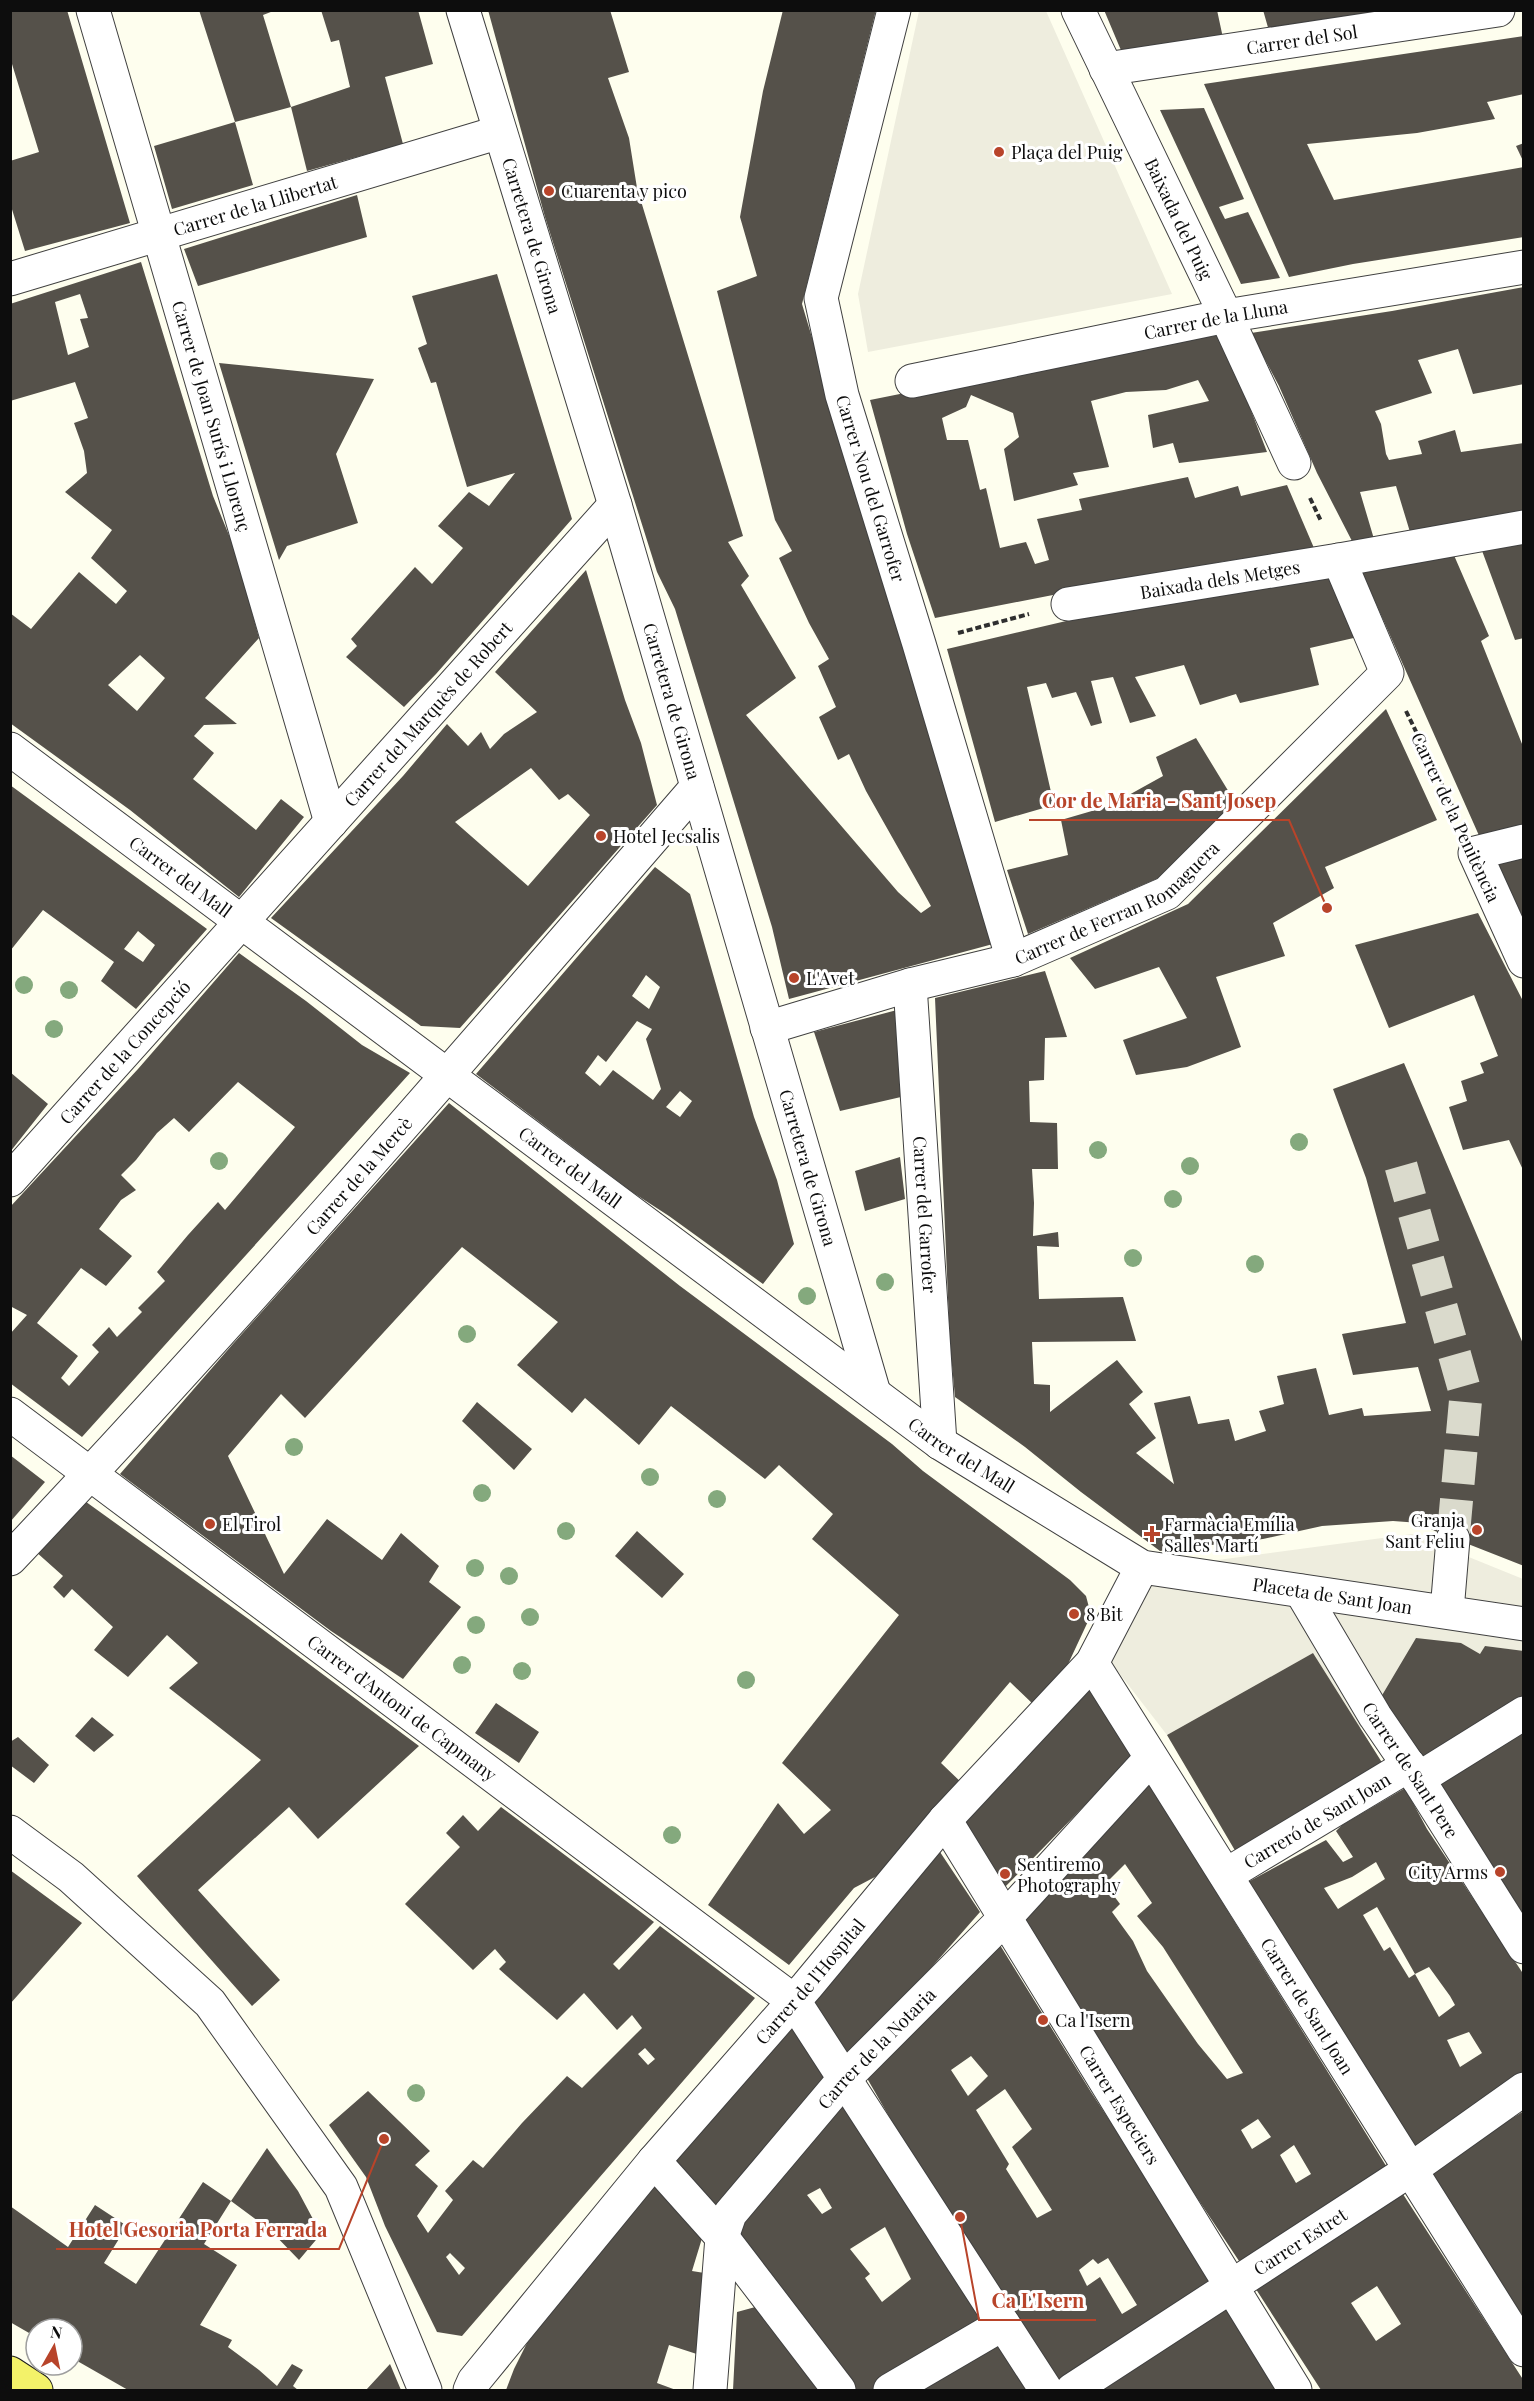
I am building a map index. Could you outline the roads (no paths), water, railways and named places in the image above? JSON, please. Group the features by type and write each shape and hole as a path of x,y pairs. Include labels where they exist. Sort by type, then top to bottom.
{"main road":[{"path":"10,2373 36,2391"}],"street":[{"name":"Carrer de Joan Surís i Llorenç","path":"93,10 331,822"},
{"name":"Carretera de Girona","path":"463,10 615,505 874,1393"},
{"name":"Carrer Nou del Garrofer","path":"894,10 821,298 842,395 1013,960"},
{"name":"Baixada del Puig","path":"1078,10 1226,316 1293,463"},
{"name":"Carrer del Sol","path":"1106,69 1498,10"},
{"name":"Carrer de la Llibertat","path":"10,279 500,132"},
{"name":"Carrer de la Lluna","path":"912,381 1226,316 1524,267"},
{"name":"Carrer del Marquès de Robert","path":"241,922 615,505"},
{"name":"Baixada dels Metges","path":"1068,604 1524,527"},
{"name":"Carrer de Ferran Romaguera","path":"767,1028 909,985 1013,960 1167,893 1387,673 1339,560"},
{"name":"Carrer del Mall","path":"10,749 940,1443 1142,1567"},
{"name":"Carrer de la Mercè","path":"10,1559 90,1475 447,1076 697,787"},
{"name":"Carrer de la Penitència","path":"1524,841 1475,853 1524,961"},
{"name":"Carrer de la Concepció","path":"10,1180 241,922"},
{"name":"Carrer del Garrofer","path":"909,985 940,1443"},
{"name":"Carrer d'Antoni de Capmany","path":"10,1414 794,2001"},
{"path":"1447,1611 1453,1539"},
{"name":"Placeta de Sant Joan","path":"1142,1567 1524,1624"},
{"name":"Carrer de l'Hospital","path":"470,2391 474,2381 654,2161 794,2001 945,1820 1092,1663 1142,1567"},
{"name":"Carrer de Sant Pere","path":"1301,1591 1375,1716 1524,1947"},
{"name":"Carrer de Sant Joan","path":"1092,1663 1524,2350"},
{"name":"Carreró de Sant Joan","path":"1226,1875 1524,1713"},
{"name":"Carrer de la Notaria","path":"710,2391 722,2237 730,2214 844,2079 1005,1918 1151,1758"},
{"name":"Carrer Especiers","path":"945,1820 1295,2391"},
{"path":"10,1832 71,1877 210,2002 341,2187 425,2391"},
{"path":"794,2001 1046,2391"},
{"name":"Carrer Estret","path":"1072,2391 1230,2285 1410,2170 1524,2090"},
{"path":"654,2161 722,2237 839,2391"},
{"path":"890,2391 1003,2324"}],"tunnel":[{"path":"1401,1166 1466,1395 1453,1539"}],"place":[{"name":"Plaça del Puig","path":"999,152"},
{"name":"Cuarenta y pico","path":"549,191"},
{"name":"Hotel Jecsalis","path":"601,836"},
{"name":"Cor de Maria - Sant Josep","path":"1327,908"},
{"name":"L'Avet","path":"794,978"},
{"name":"El Tirol","path":"210,1524"},
{"name":"Granja Sant Feliu","path":"1477,1530"},
{"name":"Farmàcia Emília Salles Martí","path":"1152,1534"},
{"name":"8 Bit","path":"1074,1614"},
{"name":"City Arms","path":"1500,1872"},
{"name":"Sentiremo Photography","path":"1005,1874"},
{"name":"Ca l'Isern","path":"1043,2020"},
{"name":"Hotel Gesoria Porta Ferrada","path":"384,2139"},
{"name":"Ca L'Isern","path":"960,2217"}]}
